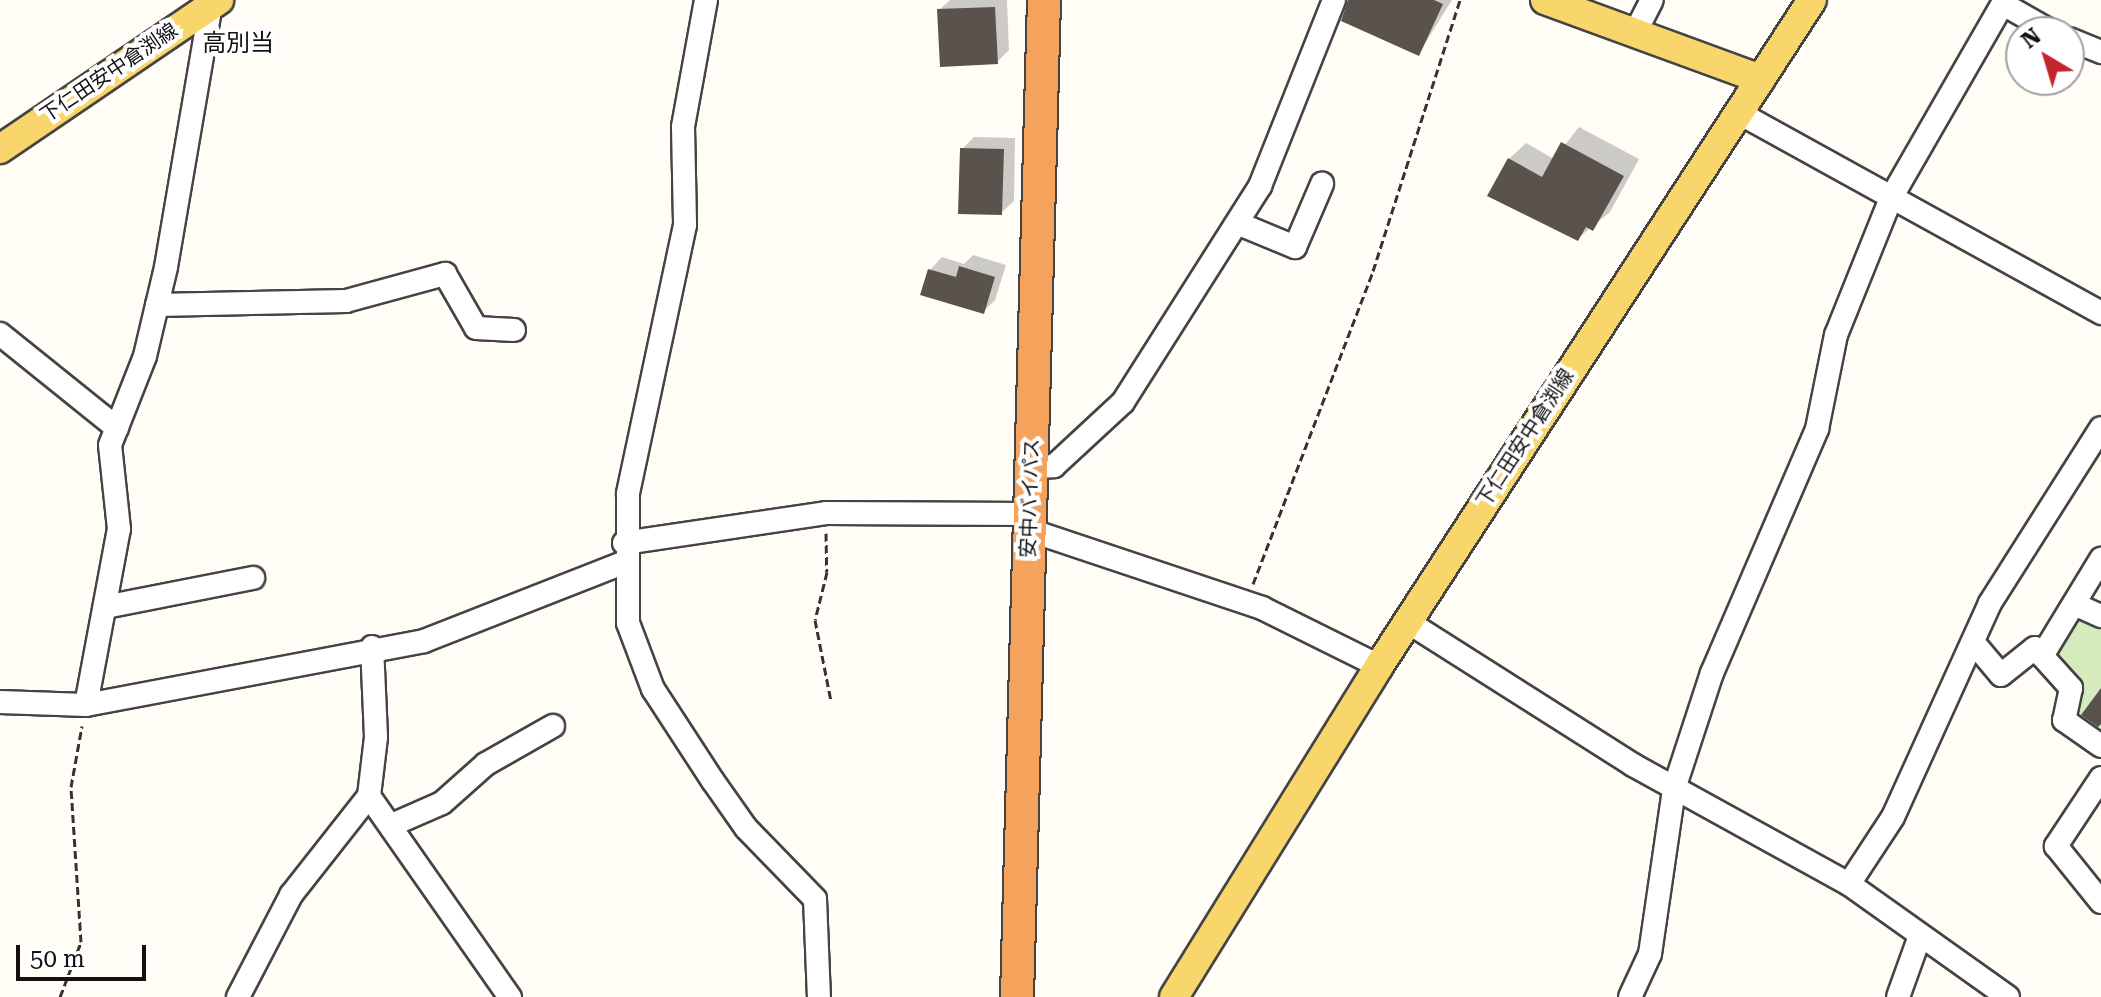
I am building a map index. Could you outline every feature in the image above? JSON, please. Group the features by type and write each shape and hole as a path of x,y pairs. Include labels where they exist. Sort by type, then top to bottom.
{"highway":[{"name":"安中バイパス","path":"1017,997 1044,0"}],"main road":[{"path":"1545,0 1761,79"},
{"name":"下仁田安中倉渕線","path":"1174,997 1379,666 1812,0"},
{"name":"下仁田安中倉渕線","path":"0,149 215,2"}],"street":[{"path":"706,0 683,127 685,225 625,553 628,623 653,689 746,828 815,899 819,997"},
{"path":"1031,467 1054,466 1123,402 1237,223 1301,94 1334,0"},
{"path":"1634,35 1652,0"},
{"path":"86,705 119,529 109,458 157,305 215,2"},
{"path":"1630,997 1650,954 1674,789 1712,673 1817,429 1836,335 1891,198 2004,2 2026,16"},
{"path":"1739,113 2101,313"},
{"path":"1237,223 1295,247 1322,184"},
{"path":"157,305 346,301 445,274 476,328 514,330"},
{"path":"0,334 117,428"},
{"path":"1849,884 1893,817 1973,642 2016,558 2097,441"},
{"path":"0,702 86,705 478,624 625,553 826,513 1029,522 1246,602 1379,666"},
{"path":"2042,656 2101,559"},
{"path":"105,607 253,578"},
{"path":"2074,604 2101,616"},
{"path":"1408,622 1674,789 1849,884 2008,997"},
{"path":"1973,642 2001,675 2035,648 2071,688 2064,720 2101,746"},
{"path":"238,997 291,895 369,796 376,737 372,647"},
{"path":"394,824 442,803 486,764 553,726"},
{"path":"2101,778 2056,846 2101,902"},
{"path":"369,796 394,824 510,997"},
{"path":"1898,997 1920,936"}],"path":[{"path":"1246,602 1373,271 1460,0"},
{"path":"826,513 827,572 815,620 831,701"},
{"path":"60,997 81,942 71,787 86,705"}],"green space":[{"path":"2078,608 2101,620 2101,739 2073,720 2049,655"}],"building":[{"path":"1348,0 1434,0 1443,4 1419,56 1341,21"},
{"path":"995,7 998,64 940,67 937,9"},
{"path":"1561,142 1624,176 1593,231 1586,227 1578,241 1487,196 1508,158 1542,177"},
{"path":"960,148 1004,149 1002,215 958,214"},
{"path":"959,266 995,277 984,314 920,295 928,269 956,277"},
{"path":"2101,688 2101,724 2098,727 2081,715"}],"district":[{"name":"高別当","path":"238,44"}]}
